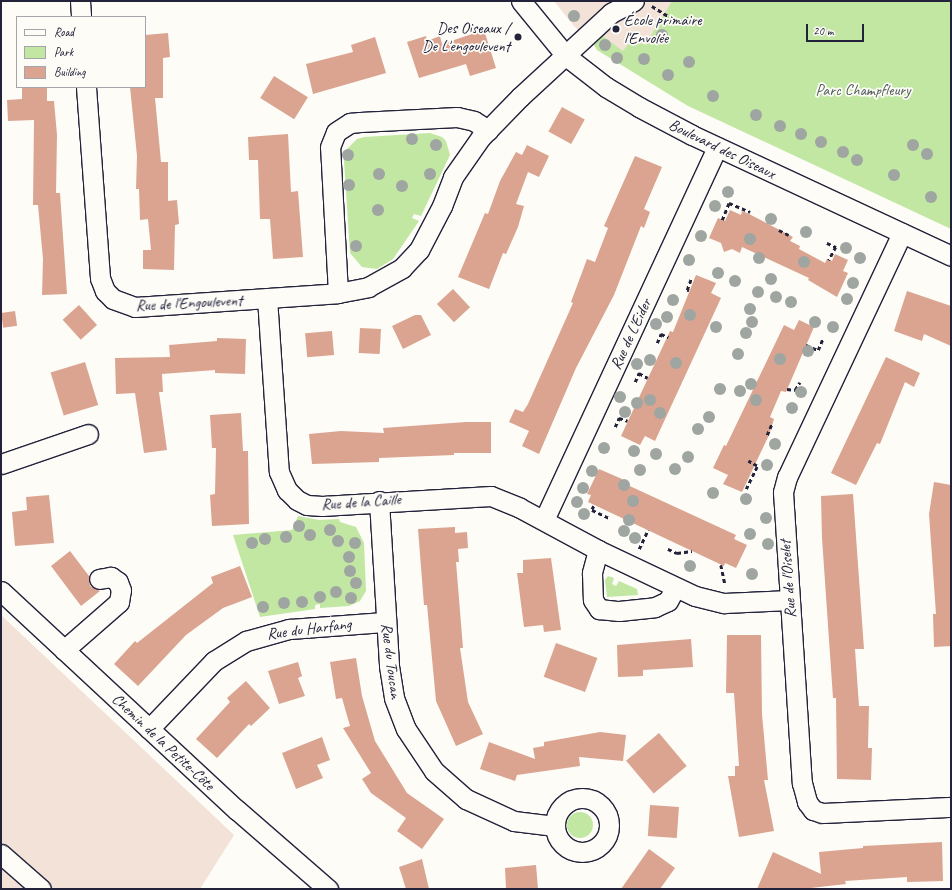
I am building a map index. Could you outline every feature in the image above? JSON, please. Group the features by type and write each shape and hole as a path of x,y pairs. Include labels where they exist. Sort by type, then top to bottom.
{"street":[{"path":"80,1 81,16"},
{"name":"Boulevard des Oiseaux","path":"521,1 566,56 629,101 717,147 951,256"},
{"name":"Rue de l'Engoulevent","path":"86,88 100,278 109,295 118,302 135,307 338,293 381,282 412,259 427,236 458,167 488,130 520,97 566,56 606,7 642,3"},
{"path":"338,293 330,147 336,132 350,123 457,117 474,121 488,130"},
{"name":"Rue de L'Eider","path":"544,520 717,147"},
{"name":"Rue de l'Oiselet","path":"902,233 785,485 783,502 802,783 809,806 817,812 834,814 951,807"},
{"name":"Rue de la Caille","path":"267,298 278,462 284,485 297,500 314,506 485,495 502,499 598,550 675,588 724,603 790,600"},
{"path":"1,464 88,434"},
{"name":"Rue du Toucan","path":"379,501 391,682 398,709 413,740 434,771 457,793 486,810 519,822 555,826"},
{"path":"598,550 592,573 593,600 599,609 619,611 655,607 668,601 675,588"},
{"path":"64,650 119,602 122,590 118,582 111,577 99,579"},
{"name":"Chemin de la Petite-Côte","path":"1,591 237,810 328,889"},
{"name":"Rue du Harfang","path":"149,729 214,661 246,641 289,629 386,622"},
{"path":"1,854 41,889"}],"path":[{"path":"642,3 678,22 688,18"},
{"path":"722,220 730,203 750,212"},
{"path":"779,230 789,235"},
{"path":"827,243 836,247 829,260"},
{"path":"689,291 687,290 691,279"},
{"path":"657,343 661,334 668,337"},
{"path":"806,345 818,350 823,338"},
{"path":"635,382 639,373 648,378"},
{"path":"787,389 795,390 800,382"},
{"path":"615,427 619,418 628,421"},
{"path":"767,435 772,423"},
{"path":"746,489 757,466 748,461"},
{"path":"594,506 592,510 609,518"},
{"path":"638,550 648,530"},
{"path":"668,549 677,553 692,551"},
{"path":"721,565 726,588"}],"shaded area":[{"name":"École primaire l'Envolée","path":"554,1 672,1 645,46 624,52 603,36 599,38 594,45 573,25"},
{"path":"1,615 234,835 200,889 1,889"}],"green space":[{"name":"Parc Champfleury","path":"672,1 951,1 951,229 688,106 597,50 594,45 599,38 603,36 623,51 632,39 645,45"},
{"path":"430,133 442,137 446,141 450,155 421,216 414,214 412,218 419,221 393,259 377,269 362,267 350,253 344,161 347,149 357,139 364,137"},
{"path":"298,516 319,520 339,519 340,522 356,527 364,543 366,591 360,601 349,606 320,608 320,604 315,605 315,609 260,617 233,535 292,530"},
{"path":"608,576 614,578 612,584 616,586 619,581 637,589 638,595 607,597 605,580"},
{"path":"580,812 589,816 593,825 589,834 580,838 571,834 567,825 571,816"}],"building":[{"path":"484,30 496,68 470,76 466,64 419,78 407,42 426,36 427,41 440,36 442,44"},
{"path":"168,33 170,57 163,58 163,98 155,98 161,162 168,162 168,201 177,200 179,224 175,225 174,270 143,269 143,250 151,250 148,219 140,220 139,189 136,189 137,156 130,88 146,88 146,35"},
{"path":"375,37 386,73 313,94 306,64 353,52 351,45"},
{"path":"274,76 308,97 294,119 260,98"},
{"path":"22,88 47,88 47,101 54,101 57,135 56,193 60,193 67,294 42,295 43,259 38,205 33,205 34,120 8,121 7,100 22,99"},
{"path":"562,107 585,120 571,144 548,131"},
{"path":"288,134 291,192 298,191 303,257 273,259 270,219 260,219 258,160 249,160 248,137"},
{"path":"527,145 549,156 539,177 528,172 516,204 524,206 518,227 506,254 503,253 489,289 458,277 485,213 488,214 500,181 516,152 522,155"},
{"path":"635,156 662,167 644,209 650,212 644,228 641,226 614,295 576,368 539,454 522,446 529,431 509,422 515,409 523,412 528,404 573,303 571,302 587,259 595,262 608,228 604,226"},
{"path":"730,210 741,215 742,211 749,214 793,237 790,241 800,246 799,249 825,263 827,259 832,261 835,254 848,260 843,271 848,273 837,297 808,280 809,278 742,247 740,253 732,249 724,252 721,243 709,238 718,218 725,221"},
{"path":"696,275 716,283 711,293 721,298 655,441 645,436 640,445 621,436 670,331 673,332"},
{"path":"453,289 470,307 454,322 437,304"},
{"path":"907,291 951,306 951,346 924,334 922,341 894,331"},
{"path":"79,305 97,325 81,340 63,320"},
{"path":"15,311 17,326 3,328 1,313"},
{"path":"415,315 421,315 431,335 403,349 392,326"},
{"path":"799,320 814,327 786,392 781,391 770,417 774,419 769,435 742,492 723,484 728,475 713,468 724,445 726,446 784,325 794,330"},
{"path":"360,328 381,329 380,354 359,353"},
{"path":"332,331 334,355 307,357 305,333"},
{"path":"217,338 246,339 245,374 215,373 215,370 162,374 163,392 159,392 167,450 144,453 135,393 116,394 115,358 170,357 169,345 217,341"},
{"path":"886,357 920,373 914,387 905,382 880,444 877,443 856,485 831,473"},
{"path":"85,362 98,405 64,416 51,373"},
{"path":"241,413 243,451 248,451 249,524 212,526 210,495 215,494 216,448 212,448 210,415"},
{"path":"466,422 491,422 491,453 454,453 454,455 379,458 379,462 312,464 309,434 341,431 384,433 383,428"},
{"path":"599,469 622,479 621,482 736,535 734,539 747,545 736,568 725,563 724,566 588,502 591,495 587,494"},
{"path":"934,482 951,485 951,646 934,647 933,614 936,614 929,514"},
{"path":"853,494 864,649 855,649 859,706 869,706 868,748 872,748 871,780 837,779 836,698 833,698 822,538 821,496"},
{"path":"49,495 54,543 15,546 12,512 27,510 26,497"},
{"path":"455,527 455,533 467,532 468,548 458,549 459,562 456,562 463,648 460,648 468,702 483,734 456,746 436,701 427,605 424,605 418,529"},
{"path":"70,551 89,576 90,586 100,591 81,606 51,566"},
{"path":"551,558 561,630 544,632 543,625 524,627 517,573 523,573 523,560"},
{"path":"240,566 252,597 223,608 186,635 138,686 114,664 135,641 137,643 213,583 211,577"},
{"path":"727,635 761,635 762,714 768,780 764,780 774,831 739,837 728,776 735,776 735,766 739,766 734,693 726,693"},
{"path":"691,639 693,667 643,670 643,676 618,677 617,645"},
{"path":"556,643 597,658 585,692 544,677"},
{"path":"356,658 362,696 375,741 407,793 444,819 422,849 397,831 406,818 371,793 362,779 371,773 343,728 350,726 342,698 336,699 330,662"},
{"path":"298,662 302,676 298,678 305,696 279,704 268,671"},
{"path":"246,681 270,708 251,726 249,724 217,758 196,739 230,702 227,698"},
{"path":"600,732 626,735 623,761 579,757 580,766 517,775 515,781 480,769 489,742 535,759 533,748 544,746 544,742"},
{"path":"659,733 687,766 654,794 626,761"},
{"path":"322,737 330,760 317,765 323,778 296,789 282,753"},
{"path":"650,805 679,807 677,838 648,836"},
{"path":"942,842 943,881 907,882 907,877 845,881 846,884 802,889 757,889 773,852 821,874 819,852 863,848 863,846"},
{"path":"649,849 675,868 660,889 621,889"},
{"path":"422,859 429,889 406,889 399,867"},
{"path":"536,865 538,889 506,889 505,868"}],"place":[{"name":"École primaire l'Envolée","path":"616,29"},
{"name":"Des Oiseaux / De L'engoulevent","path":"518,37"}]}
